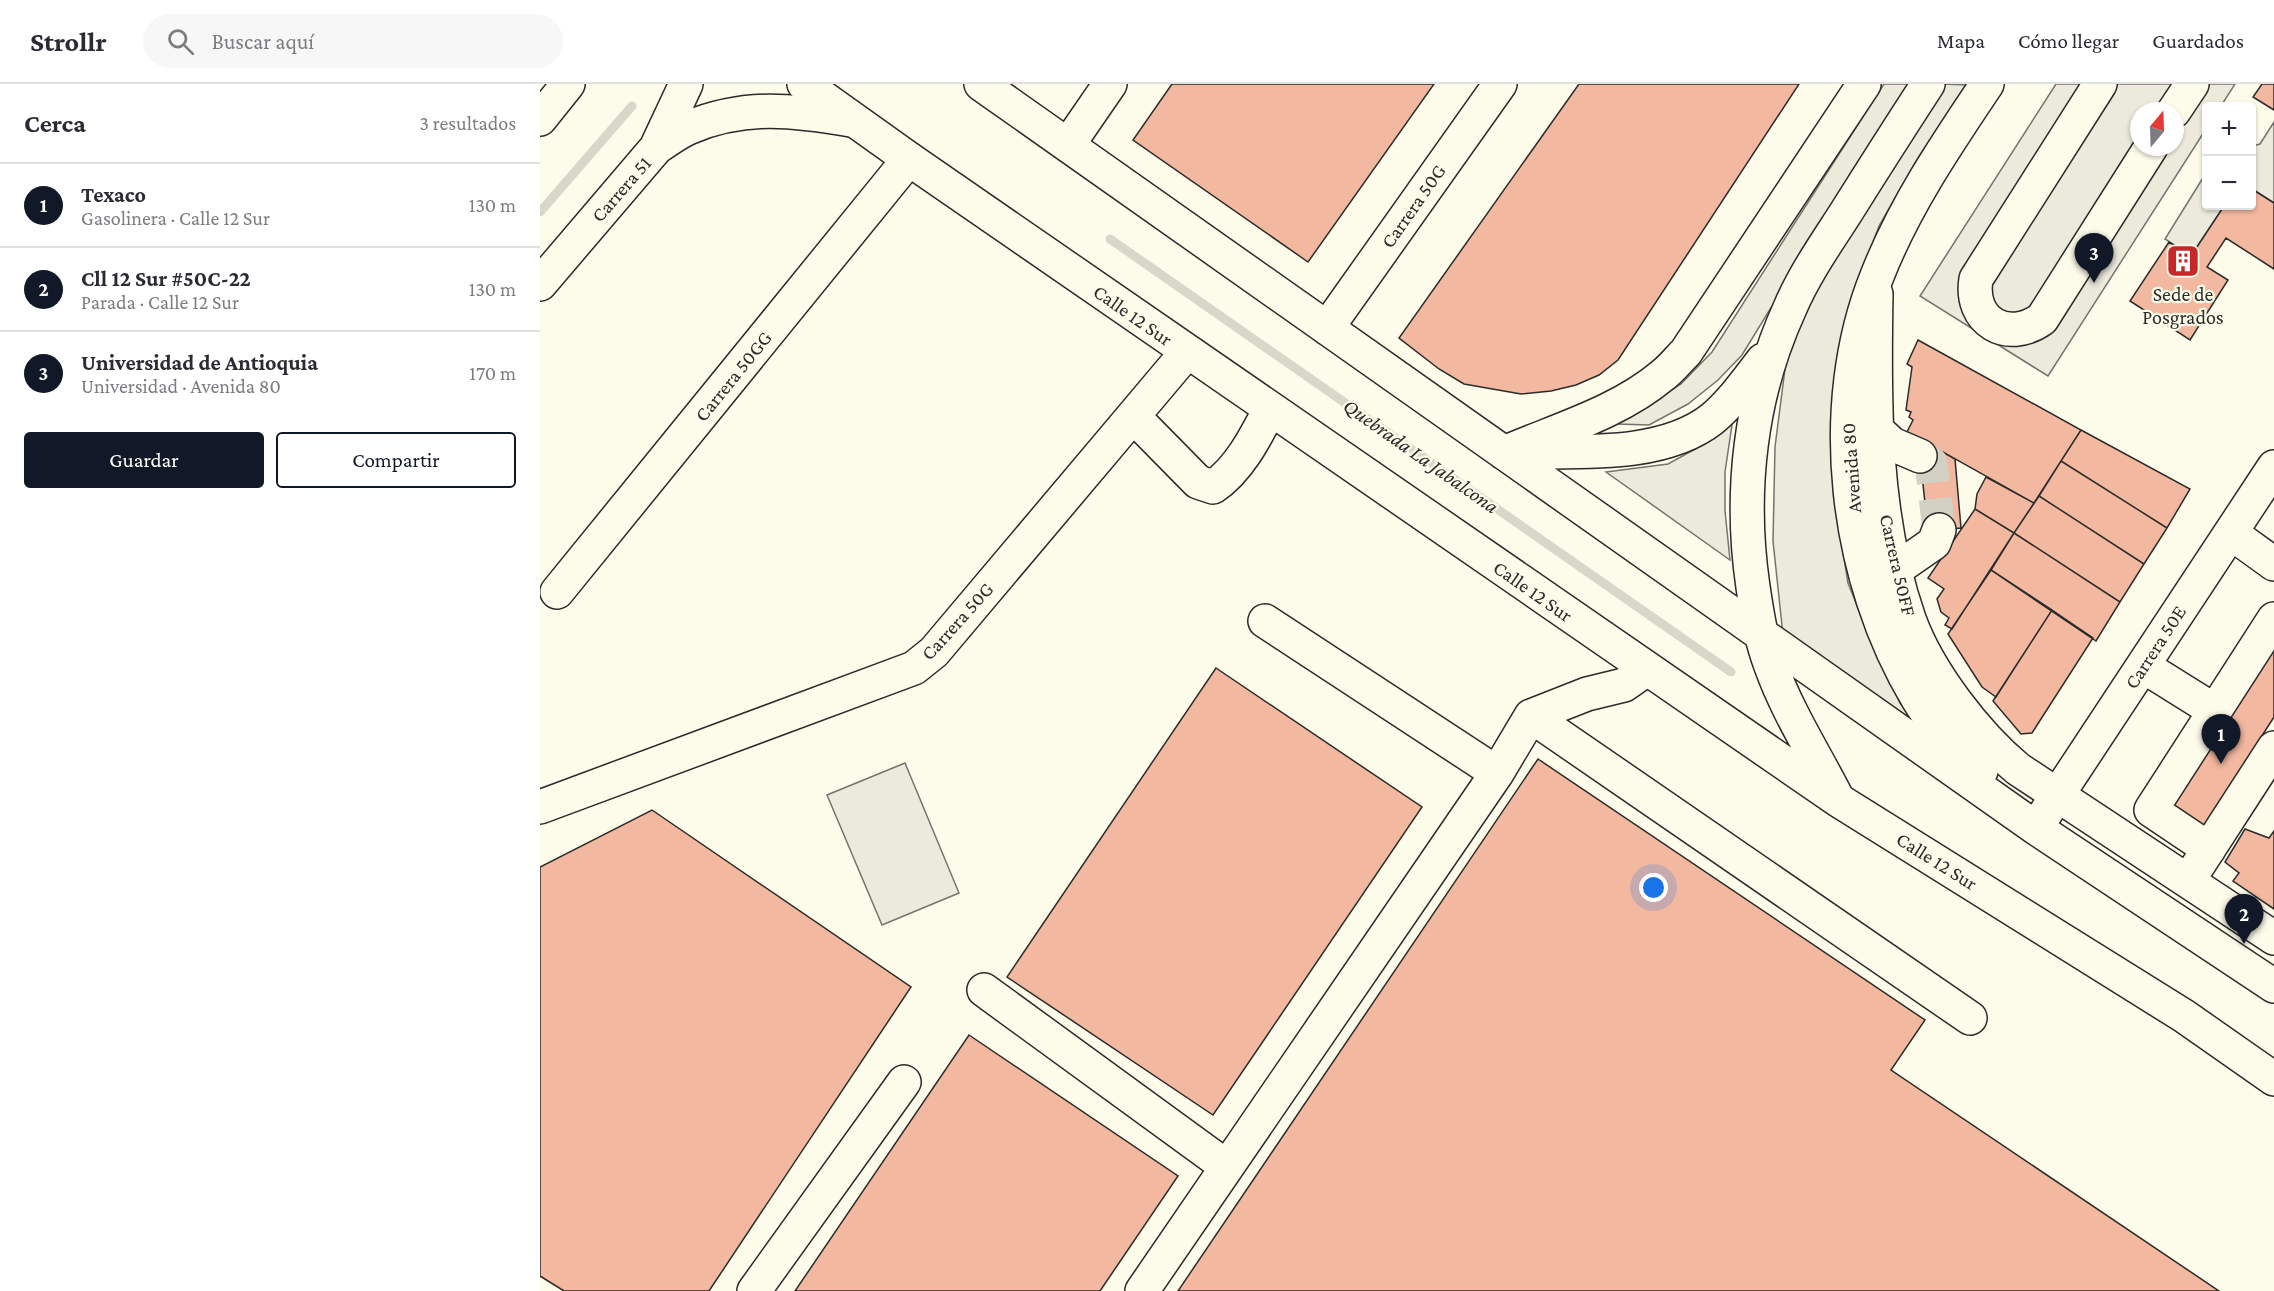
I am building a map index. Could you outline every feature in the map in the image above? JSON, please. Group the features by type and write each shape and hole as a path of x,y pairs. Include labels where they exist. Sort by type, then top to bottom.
{"main road":[{"path":"540,118 568,84"},
{"name":"Carrera 51","path":"540,284 656,148 686,84"},
{"name":"Calle 12 Sur","path":"804,84 851,120 1838,800 2184,1016 2274,1079"},
{"path":"981,84 2036,828 2274,986"},
{"path":"1068,145 1110,84"},
{"name":"Carrera 50G","path":"1327,328 1500,84"},
{"path":"1504,453 1602,412 1636,394 1663,375 1686,352 1864,84"},
{"path":"1838,800 1784,697 1760,633 1748,554 1747,497 1755,416 1775,345 1790,307 1809,270 1928,84"},
{"name":"Avenida 80","path":"1987,84 1930,170 1901,222 1876,278 1858,338 1851,371 1846,427 1855,527 1872,601 1894,655 1919,701 1951,741 2036,828"},
{"path":"2100,84 1976,279 1975,297 1986,320 2003,328 2014,330 2024,329 2042,319 2145,156"},
{"path":"2180,102 2192,84"},
{"path":"656,148 686,129 744,111 780,110 851,120"},
{"name":"Carrera 50GG","path":"557,592 909,159"},
{"name":"Carrera 50FF","path":"1876,278 1875,383 1885,520 1894,570 1910,621 1925,653 1972,724 1996,751 2018,769 2058,795"},
{"path":"1504,453 1634,449 1676,438 1710,420 1735,396 1775,345"},
{"name":"Carrera 50G","path":"540,807 914,668 934,652 1187,352"},
{"path":"1133,416 1198,482 1213,487 1226,479 1270,409"},
{"path":"1877,430 1892,444 1920,456"},
{"name":"Carrera 50E","path":"2036,828 2274,467"},
{"path":"1894,570 1934,543 1939,530"},
{"path":"2231,533 2274,564"},
{"path":"2209,849 2151,810 2274,619"},
{"path":"1265,621 1497,773"},
{"path":"2143,666 2215,711"},
{"path":"1143,1291 1497,773 1531,716 1587,694 1624,685 1647,669"},
{"path":"1531,716 1970,1018"},
{"path":"2187,881 2274,748"},
{"path":"2058,795 2274,938"},
{"path":"984,990 1227,1167"},
{"path":"753,1291 904,1082"}],"shaded area":[{"path":"1884,84 1908,84 1742,355 1718,380 1688,404 1649,425 1618,424 1681,384 1712,352"},
{"path":"1943,84 1967,85 1918,158 1879,226 1857,285 1838,401 1835,502 1848,583 1874,648 1900,703 1932,745 1783,635 1773,541 1775,447 1786,361 1808,300"},
{"path":"2056,84 2235,84 2224,102 2202,102 2202,135 2048,376 1920,296"},
{"path":"2274,122 2274,203 2256,192 2256,145 2260,144"},
{"path":"2202,179 2202,210 2221,210 2191,256 2165,239"},
{"path":"1733,418 1725,472 1725,511 1730,560 1606,472 1668,464 1701,446"},
{"path":"905,763 959,893 882,925 827,795"}],"building":[{"path":"1172,84 1434,84 1308,262 1133,140"},
{"path":"1579,84 1799,84 1618,360 1599,375 1576,385 1551,391 1521,394 1464,384 1439,369 1399,338"},
{"path":"2262,84 2274,84 2274,110 2253,97"},
{"name":"Sede de Posgrados","path":"2256,192 2274,203 2274,269 2226,238 2207,267 2228,280 2190,340 2130,301 2169,242 2191,256 2221,210 2256,210"},
{"path":"1918,340 2081,430 2034,503 1907,432 1913,420 1909,417 1911,412 1906,410 1912,367 1907,364"},
{"path":"2081,430 2190,489 2167,528 2061,461"},
{"path":"1918,438 1955,459 1961,528 1928,531"},
{"path":"2061,461 2167,528 2144,564 2039,496"},
{"path":"1986,477 2034,503 2014,533 1975,509 1977,494"},
{"path":"2039,496 2144,564 2120,602 2014,533"},
{"path":"1975,509 2014,533 1952,629 1945,625 1949,618 1941,612 1937,599 1944,589 1928,578"},
{"path":"2014,533 2120,602 2096,641 1991,570"},
{"path":"1991,570 2052,610 1996,697 1982,687 1948,634"},
{"path":"2052,610 2093,638 2032,733 2021,734 1993,701"},
{"path":"2274,643 2274,717 2200,832 2167,811"},
{"path":"1216,668 1422,807 1213,1115 1007,977"},
{"path":"1538,759 1925,1020 1891,1070 2219,1291 1178,1291"},
{"path":"652,810 911,987 709,1291 564,1291 540,1276 540,867"},
{"path":"2245,829 2269,838 2274,831 2274,909 2233,881 2239,873 2225,862"},
{"path":"969,1035 1178,1176 1100,1291 795,1291"}],"waterway":[{"name":"Quebrada La Jabalcona","path":"540,212 632,106"},
{"name":"Quebrada La Jabalcona","path":"1110,239 1731,672"}],"tunnel":[{"path":"1920,456 1931,463 1939,530"}],"place":[{"name":"Sede de Posgrados","path":"2183,261"},
{"name":"Universidad de Antioquia","path":"2094,283"},
{"name":"Texaco","path":"2221,764"},
{"name":"Cll 12 Sur #50C-22","path":"2244,944"}]}
